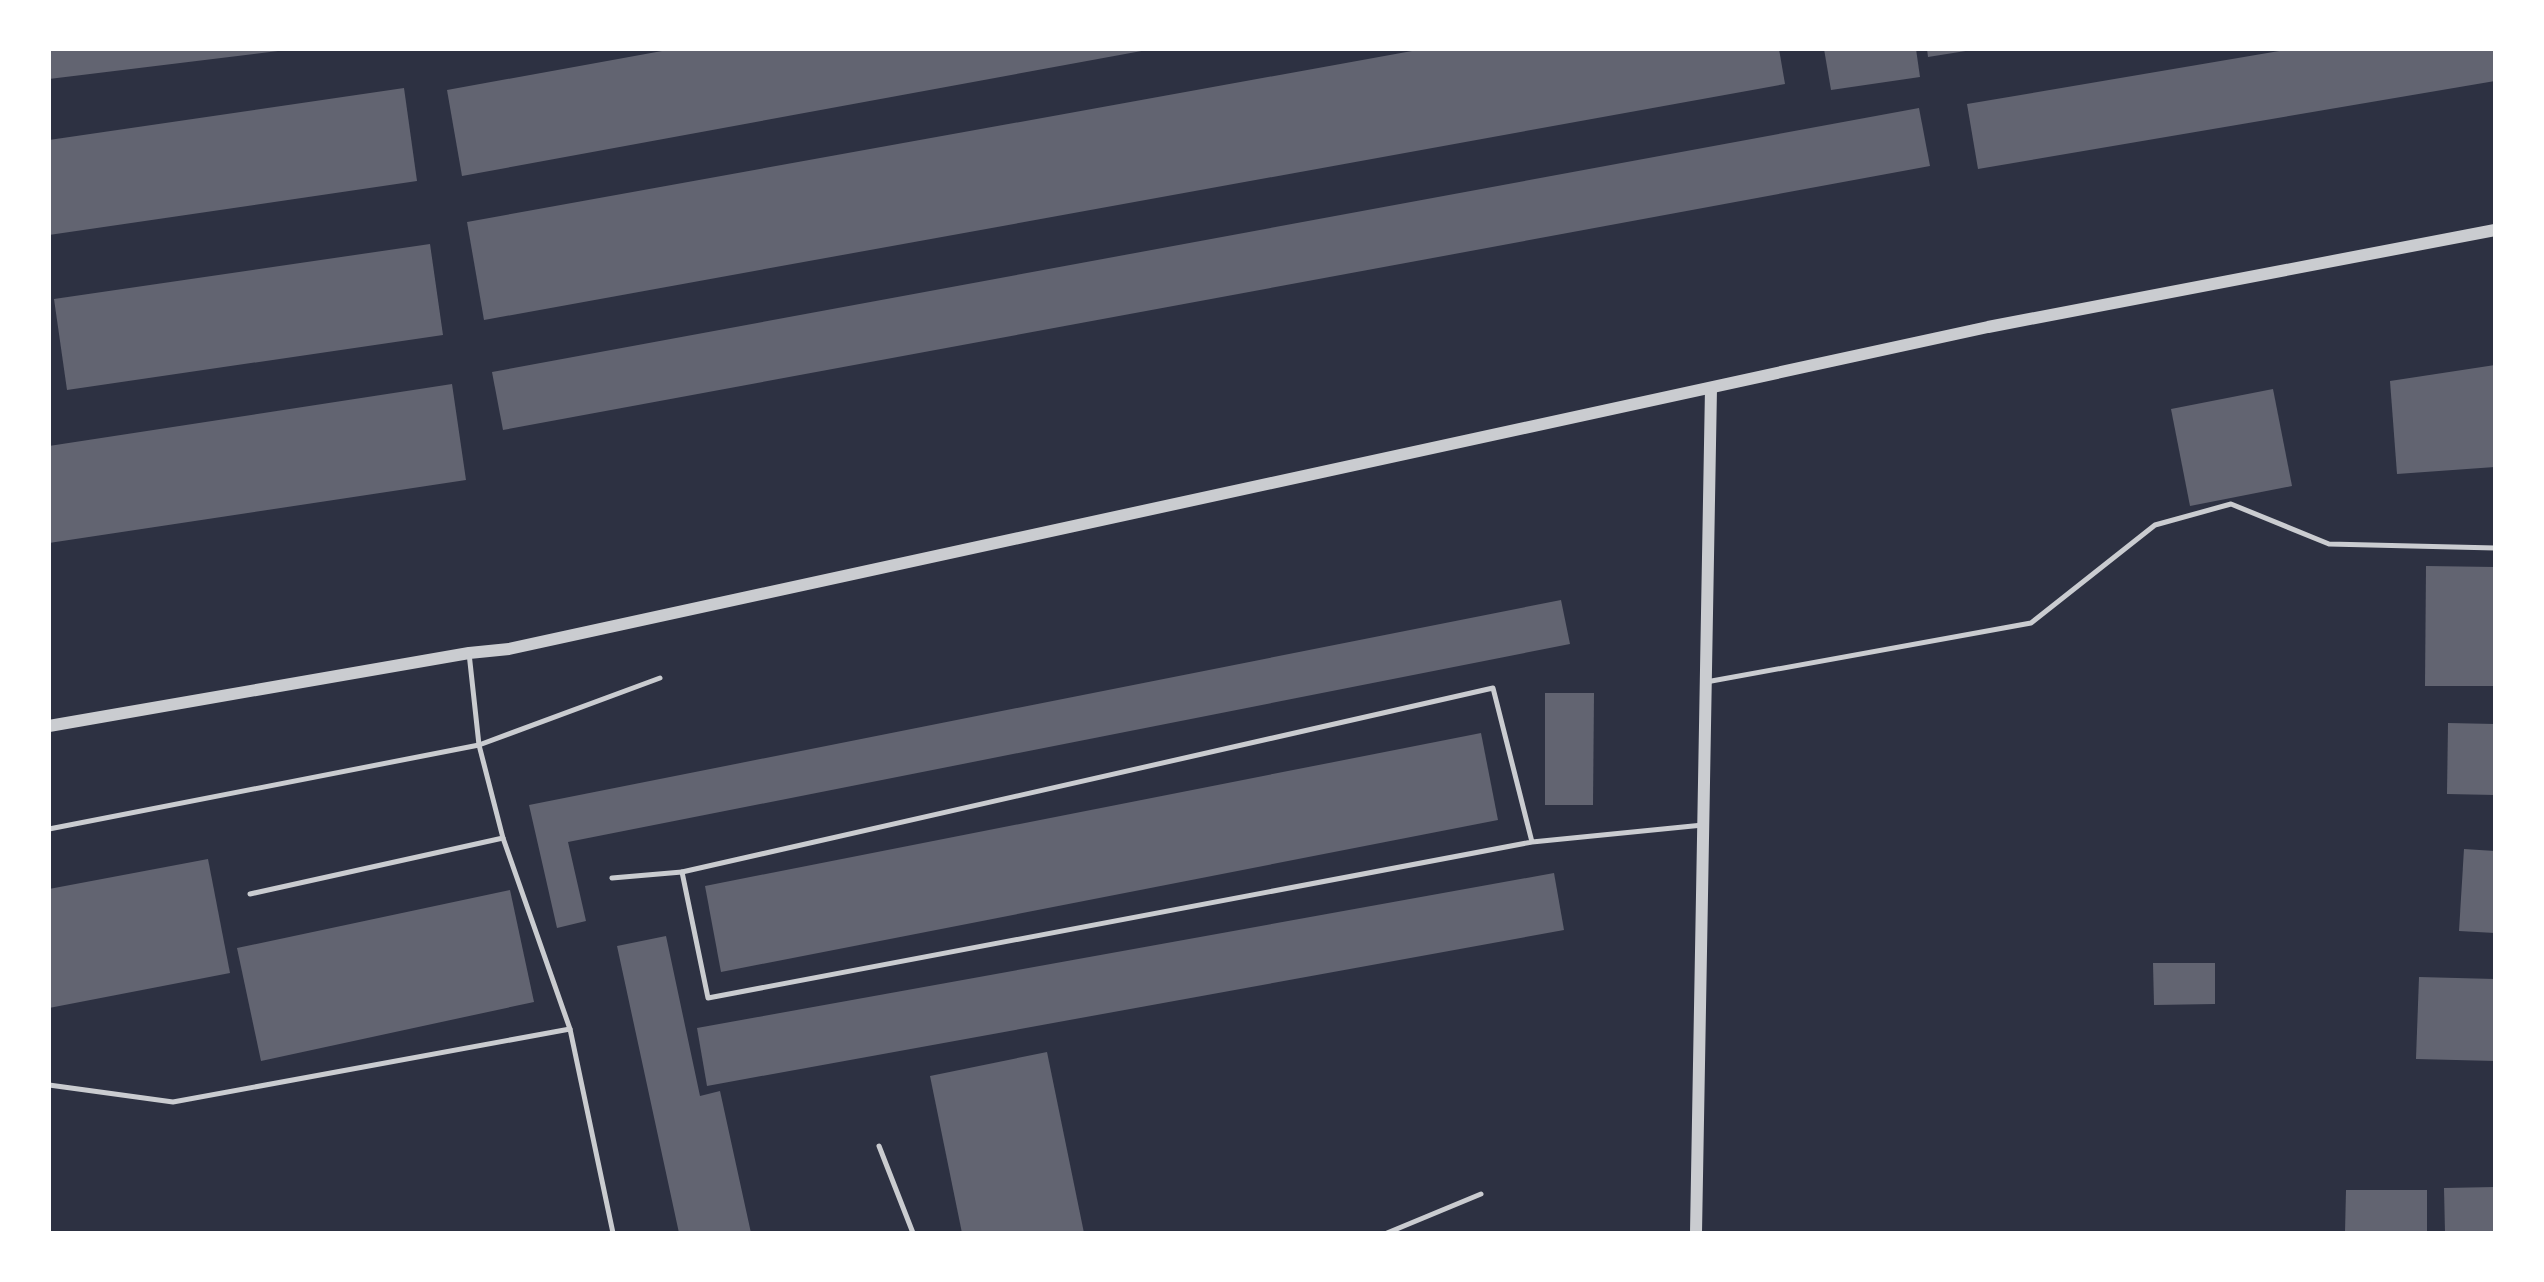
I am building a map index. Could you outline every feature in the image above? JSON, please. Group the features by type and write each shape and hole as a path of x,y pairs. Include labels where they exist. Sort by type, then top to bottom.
{"street":[{"path":"49,726 469,653 509,649 1988,327 2495,230"},
{"path":"1696,1233 1711,388"}],"lane":[{"path":"1706,682 2031,623 2155,525 2231,504 2329,544 2495,548"},
{"path":"469,653 479,746 503,838 570,1029 613,1233"},
{"path":"49,829 479,746 660,678"},
{"path":"612,878 681,872 1493,688 1532,842"},
{"path":"681,872 708,998 1532,842 1703,825"},
{"path":"250,894 503,838"},
{"path":"49,1085 173,1102 570,1029"},
{"path":"879,1146 913,1233"},
{"path":"1387,1233 1481,1194"}],"building":[{"path":"49,49 278,49 278,51 49,79"},
{"path":"673,49 1147,50 462,176 447,90"},
{"path":"1423,49 1779,49 1785,84 484,320 467,222"},
{"path":"1824,49 1916,49 1920,77 1831,90"},
{"path":"1927,49 1972,49 1972,50 1928,57"},
{"path":"2291,49 2495,49 2495,81 1978,169 1967,104"},
{"path":"404,88 417,181 49,235 49,140"},
{"path":"1919,108 1930,166 503,430 492,372"},
{"path":"430,244 443,335 67,390 54,299"},
{"path":"2495,365 2495,467 2397,474 2390,381"},
{"path":"452,384 466,480 49,543 49,446"},
{"path":"2273,389 2292,486 2190,506 2171,409"},
{"path":"2426,566 2495,567 2495,686 2425,686"},
{"path":"1561,600 1570,644 568,842 586,921 557,928 529,805"},
{"path":"1545,693 1594,693 1593,805 1545,805"},
{"path":"2448,723 2495,724 2495,795 2447,794"},
{"path":"1481,733 1498,820 721,972 705,886"},
{"path":"2464,849 2495,851 2495,933 2459,931"},
{"path":"208,859 230,973 49,1008 49,889"},
{"path":"1554,873 1564,930 707,1086 697,1028"},
{"path":"510,890 534,1002 261,1061 237,948"},
{"path":"666,936 700,1096 720,1091 751,1233 679,1233 617,946"},
{"path":"2153,963 2215,963 2215,1004 2154,1005"},
{"path":"2419,977 2495,979 2495,1061 2416,1059"},
{"path":"1047,1052 1084,1233 962,1233 930,1076"},
{"path":"2495,1187 2495,1233 2445,1233 2444,1188"},
{"path":"2346,1190 2427,1190 2427,1233 2345,1233"}]}
